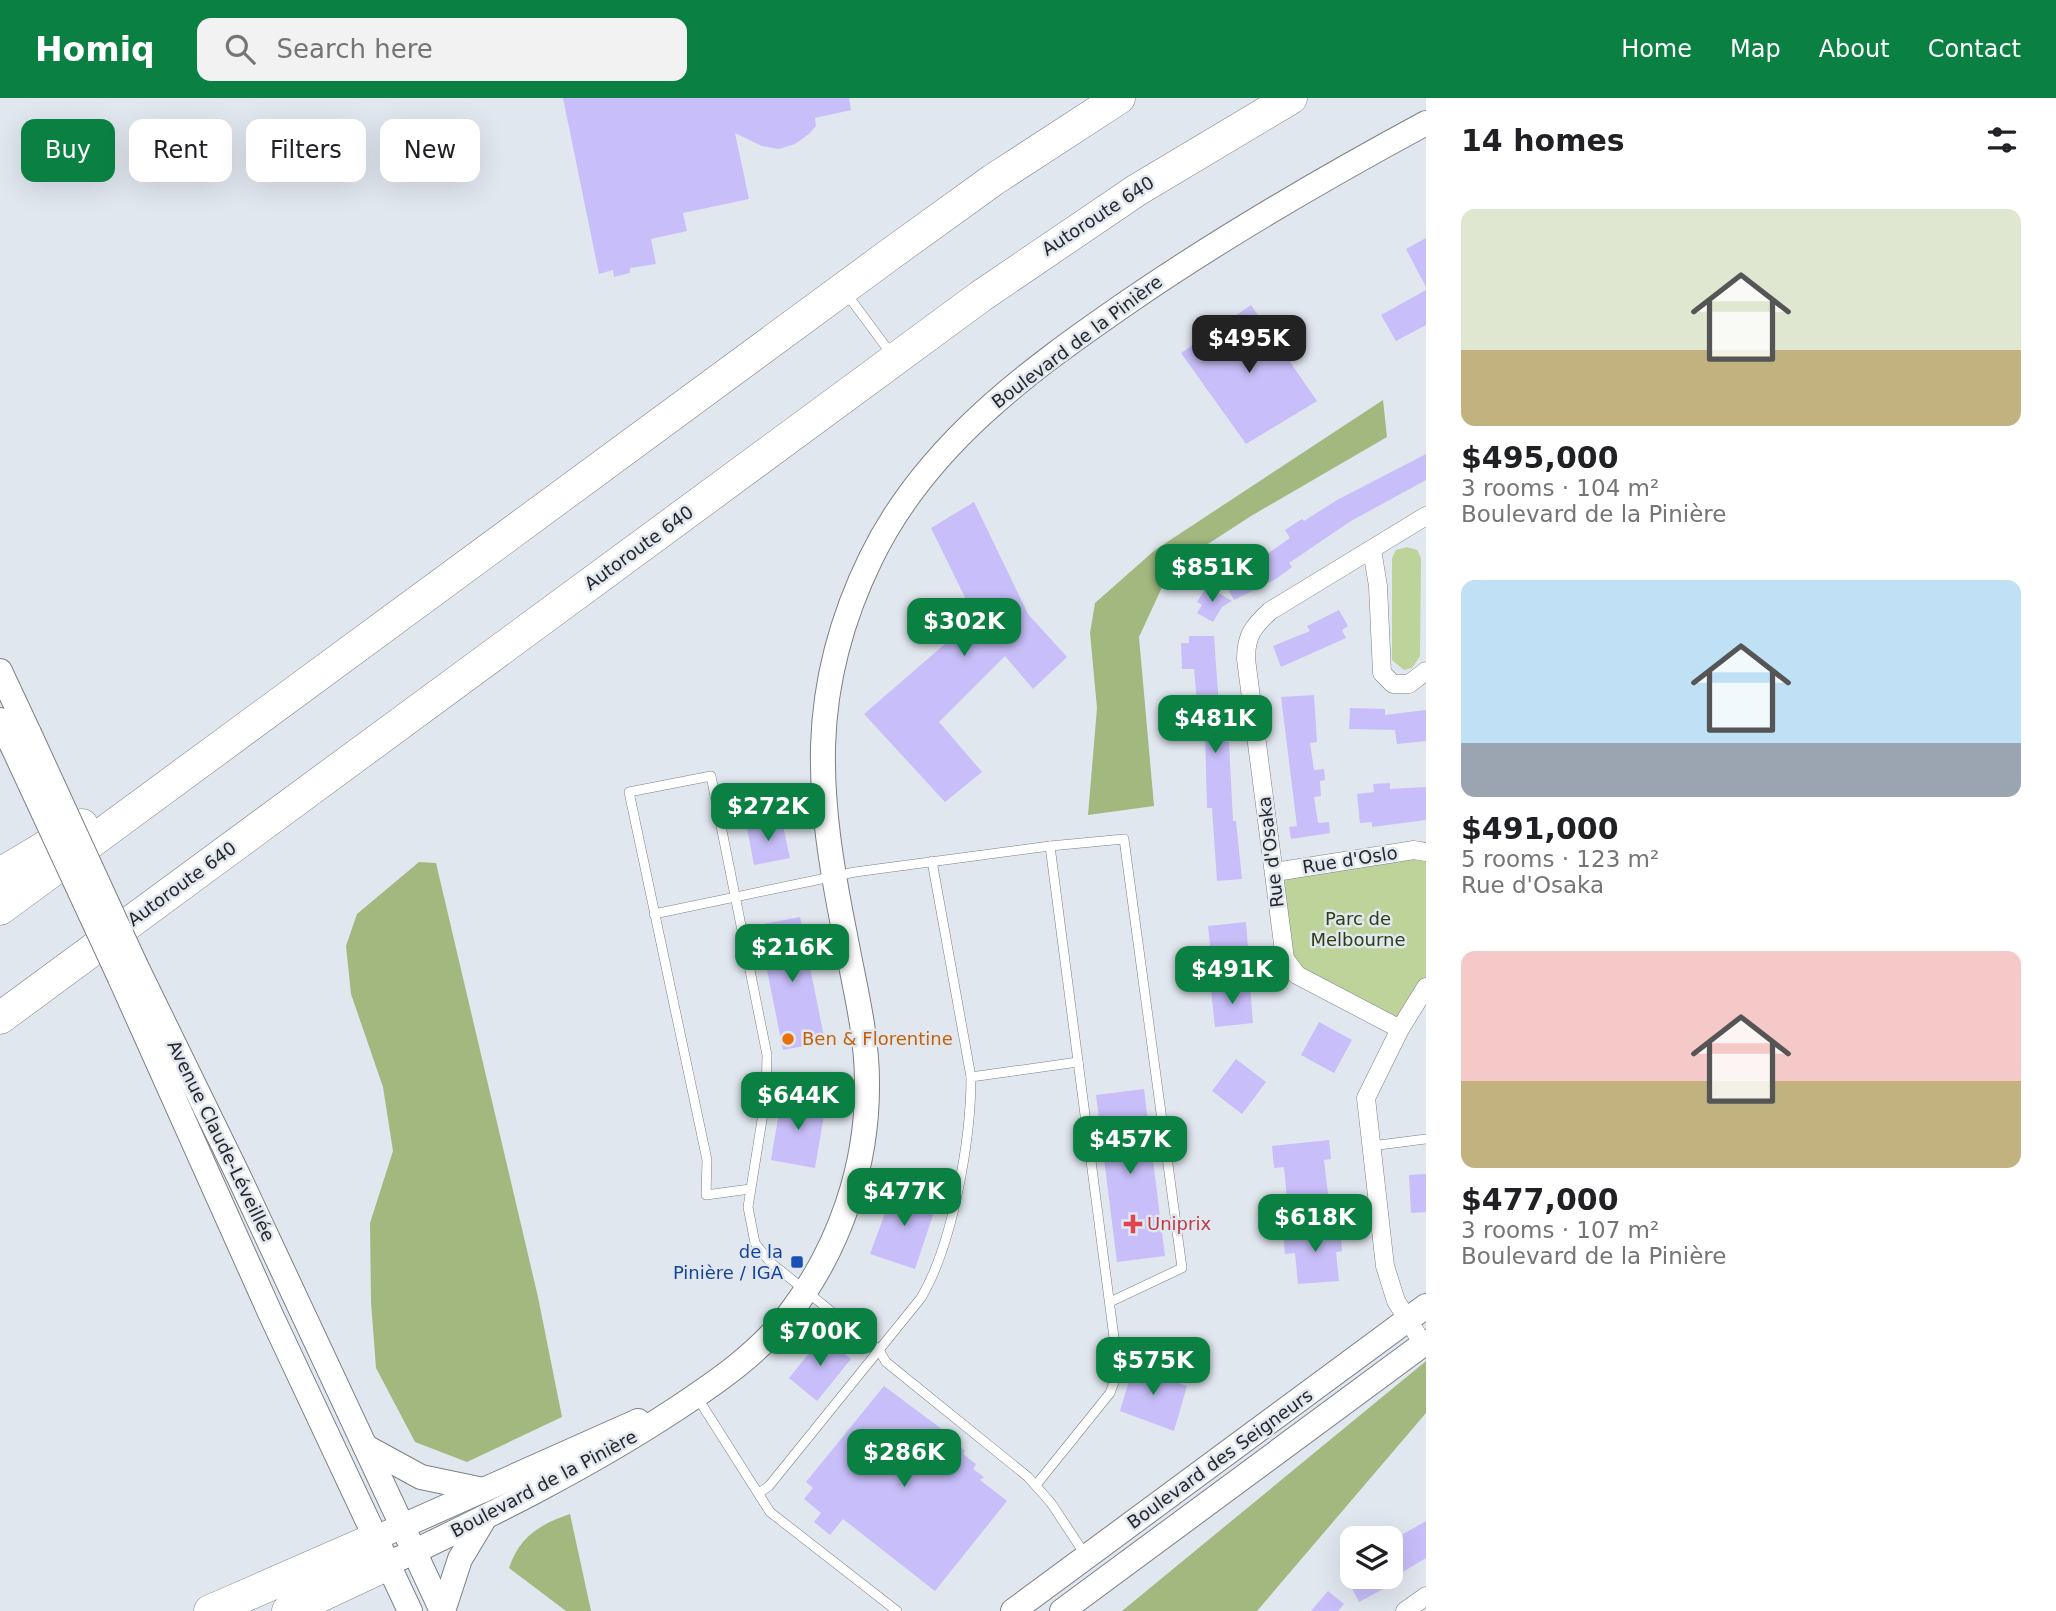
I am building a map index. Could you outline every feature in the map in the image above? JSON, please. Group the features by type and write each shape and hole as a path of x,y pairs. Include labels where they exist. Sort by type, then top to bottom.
{"highway":[{"path":"0,909 993,180 1119,98"},
{"name":"Autoroute 640","path":"0,1018 895,359 1115,204 1291,98"},
{"path":"0,874 83,825 172,782"},
{"path":"0,1027 32,994"},
{"path":"211,1611 395,1545"},
{"path":"288,1611 395,1545"}],"street":[{"name":"Boulevard de la Pinière","path":"395,1545 485,1518 612,1451 696,1396 762,1343 791,1312 835,1236 848,1203 862,1151 866,1115 864,1033 824,821 821,764 824,720 832,671 847,616 870,561 918,483 985,410 1086,331 1223,238 1426,123"},
{"name":"Rue d'Osaka","path":"1399,1029 1297,975 1285,959 1246,659 1246,641 1250,629 1270,611 1426,516"},
{"path":"1372,550 1378,586 1382,673 1393,684 1409,684 1426,671"},
{"name":"Avenue Claude-Léveillée","path":"0,671 20,739 128,972 366,1447 395,1545 410,1611"},
{"name":"Avenue Claude-Léveillée","path":"0,720 20,739"},
{"name":"Rue d'Oslo","path":"1275,872 1414,850 1426,852"},
{"name":"Avenue Claude-Léveillée","path":"128,972 271,1315 395,1545 442,1611"},
{"path":"1424,1343 1417,1313 1396,1301 1385,1266 1366,1098 1399,1029 1416,1010 1426,987"},
{"name":"Boulevard des Seigneurs","path":"1013,1611 1417,1313"},
{"name":"Boulevard des Seigneurs","path":"1062,1611 1424,1343"},
{"name":"Boulevard de la Pinière","path":"395,1545 482,1490 696,1396"},
{"path":"366,1447 421,1477 482,1490"},
{"path":"442,1611 460,1559 485,1518"},
{"path":"1405,1611 1426,1596"}],"lane":[{"path":"844,289 895,359"},
{"path":"750,1189 706,1195 707,1160 629,792 711,776 767,1055 766,1095 747,1217 759,1251 879,1350 886,1362 1036,1485 1087,1557"},
{"path":"654,914 833,876 1125,838 1182,1268 1110,1302"},
{"path":"1036,1485 1110,1393 1116,1377 1110,1302 1050,846"},
{"path":"759,1493 769,1486 926,1289 952,1217 971,1104 971,1077 967,1039 932,861"},
{"path":"971,1077 1079,1062"},
{"path":"1371,1146 1426,1139"},
{"path":"696,1396 770,1512 897,1611"}],"green space":[{"path":"1383,400 1387,437 1251,516 1171,568 1139,637 1154,806 1088,815 1097,708 1090,633 1095,603 1155,550"},
{"path":"1407,547 1417,550 1421,558 1420,656 1412,668 1404,670 1392,660 1392,558 1396,550"},
{"name":"Parc de Melbourne","path":"1426,852 1426,987 1400,1029 1297,975 1275,872"},
{"path":"419,862 436,863 538,1297 562,1417 467,1462 415,1442 376,1368 371,1302 370,1223 393,1151 383,1087 351,994 346,946 357,914"},
{"path":"1426,1361 1426,1413 1257,1611 1122,1611"},
{"path":"570,1514 591,1611 566,1611 509,1568 513,1557 532,1533 549,1522"}],"building":[{"path":"563,98 849,98 851,110 815,118 816,126 809,134 795,144 779,149 762,146 735,133 749,199 683,213 687,231 651,239 656,264 630,268 630,273 614,277 613,270 599,274"},
{"path":"1426,238 1426,287 1406,249"},
{"path":"1426,290 1426,325 1396,341 1381,315"},
{"path":"1251,305 1317,401 1246,444 1181,353"},
{"path":"1426,454 1426,480 1351,521 1289,563 1292,567 1276,579 1234,600 1219,573 1230,567 1234,574 1253,564 1290,538 1285,530 1302,519 1304,521 1337,500"},
{"path":"974,502 1028,614 1067,657 1033,689 1005,656 939,722 982,772 945,802 864,714 975,618 931,528"},
{"path":"1207,586 1232,601 1222,607 1213,622 1197,613 1202,605 1197,602"},
{"path":"1339,610 1348,626 1342,630 1346,638 1281,667 1273,646 1310,631 1307,626"},
{"path":"1189,636 1214,636 1219,707 1226,742 1229,742 1233,821 1236,821 1242,879 1217,881 1212,808 1207,808 1205,733 1200,734 1194,669 1182,669 1181,643 1189,643"},
{"path":"1314,695 1317,742 1310,743 1314,770 1324,769 1325,780 1320,781 1321,796 1314,797 1318,823 1329,822 1330,833 1291,839 1289,827 1297,826 1281,697"},
{"path":"1350,708 1385,709 1385,715 1426,710 1426,741 1397,744 1395,730 1349,729"},
{"path":"1390,783 1390,789 1426,787 1426,820 1372,827 1372,822 1360,823 1357,794 1374,792 1373,784"},
{"path":"782,821 790,858 754,865 747,828"},
{"path":"800,917 825,1042 783,1050 758,925"},
{"path":"1246,922 1249,961 1212,964 1208,926"},
{"path":"1250,986 1253,1023 1215,1027 1211,990"},
{"path":"1319,1022 1352,1040 1334,1073 1301,1055"},
{"path":"1236,1059 1266,1082 1242,1114 1212,1091"},
{"path":"1144,1089 1165,1256 1117,1262 1096,1095"},
{"path":"782,1095 826,1103 815,1168 771,1160"},
{"path":"1329,1140 1331,1159 1324,1160 1328,1194 1287,1198 1284,1167 1274,1168 1272,1146"},
{"path":"1426,1174 1426,1212 1411,1213 1409,1175"},
{"path":"895,1186 938,1200 915,1269 870,1254"},
{"path":"1340,1227 1342,1251 1336,1252 1339,1281 1298,1284 1295,1253 1285,1254 1283,1232"},
{"path":"823,1336 851,1359 817,1401 789,1378"},
{"path":"1136,1358 1150,1361 1147,1372 1187,1386 1174,1431 1120,1411"},
{"path":"884,1386 943,1430 941,1432 965,1451 963,1454 976,1464 973,1469 984,1477 980,1480 1007,1501 935,1591 843,1519 830,1535 814,1522 821,1513 804,1499 813,1488 806,1482"},
{"path":"1426,1521 1426,1558 1403,1572 1403,1534"},
{"path":"1352,1589 1383,1589 1359,1602"},
{"path":"1328,1591 1344,1604 1338,1611 1311,1611"}],"place":[{"name":"Ben & Florentine","path":"788,1039"},
{"name":"Uniprix","path":"1133,1224"},
{"name":"de la Pinière / IGA","path":"797,1262"}]}
